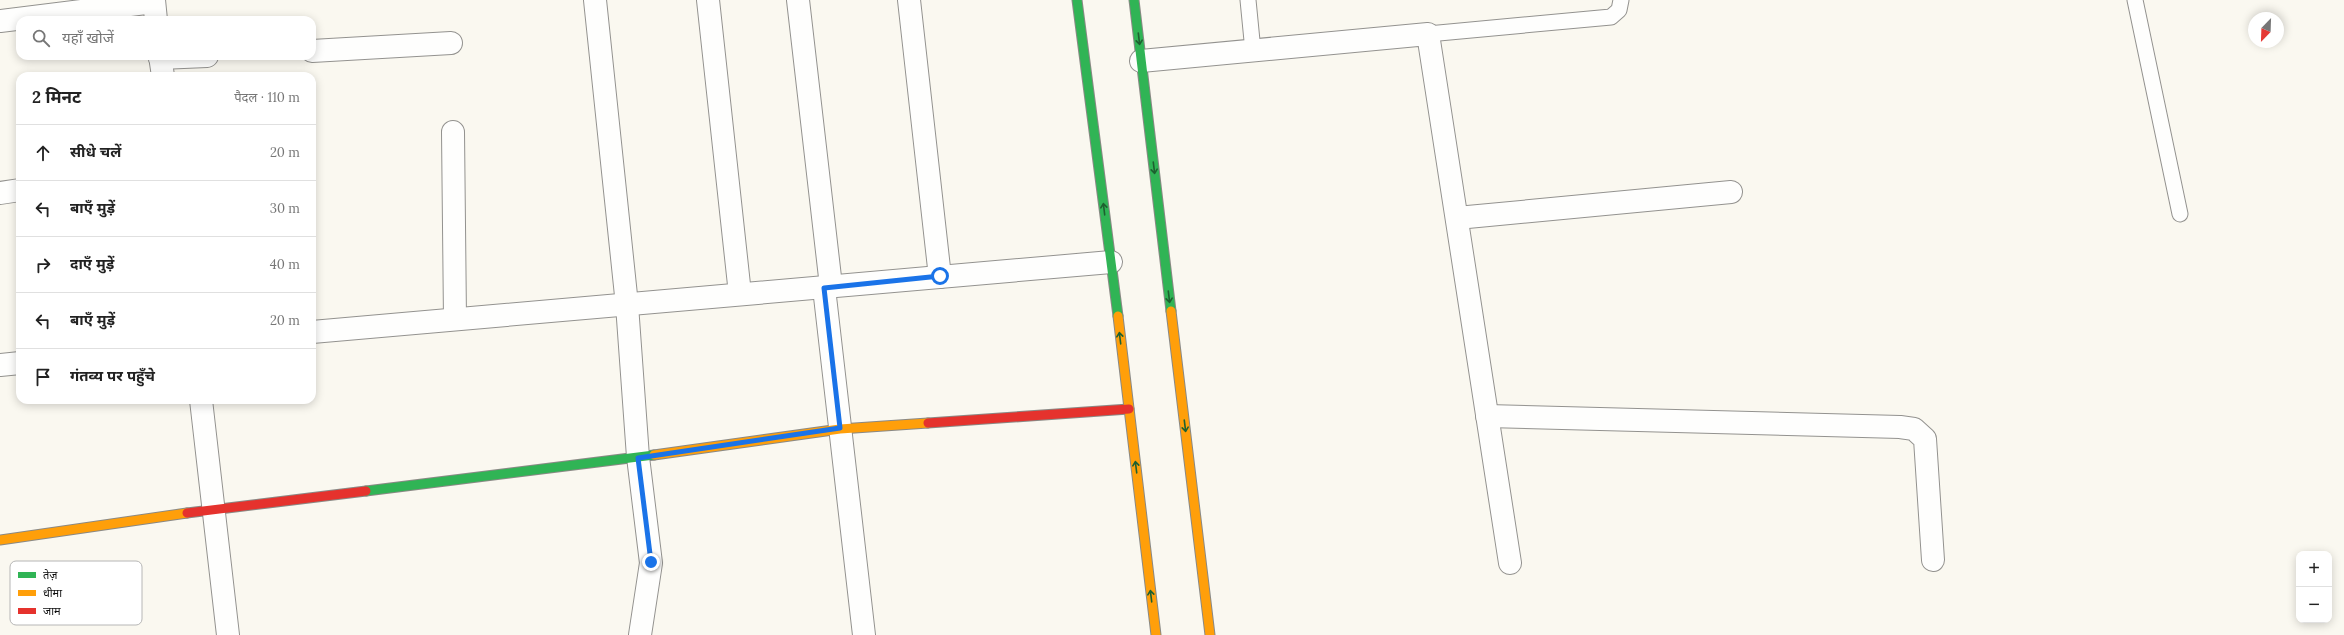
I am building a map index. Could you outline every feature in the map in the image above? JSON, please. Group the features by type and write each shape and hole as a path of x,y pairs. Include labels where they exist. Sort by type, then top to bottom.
{"main road":[{"path":"1077,0 1111,262 1156,635"},
{"path":"1134,0 1210,635"},
{"path":"0,540 212,510 638,458 840,428 1129,409"}],"street":[{"path":"595,0 627,305 638,458 651,562 640,635"},
{"path":"708,0 740,294"},
{"path":"798,0 831,286"},
{"path":"909,0 940,276"},
{"path":"55,16 154,7"},
{"path":"0,21 16,20"},
{"path":"1141,61 1428,34 1510,563"},
{"path":"316,50 451,43"},
{"path":"161,63 181,60"},
{"path":"453,132 455,319"},
{"path":"0,193 16,191"},
{"path":"1456,218 1731,192"},
{"path":"316,332 1111,262"},
{"path":"831,286 824,288 864,635"},
{"path":"0,365 16,363"},
{"path":"200,404 228,635"},
{"path":"1487,416 1900,427 1914,429 1924,439 1933,560"}],"lane":[{"path":"1248,0 1253,51"},
{"path":"1428,34 1611,17 1619,10 1621,0"},
{"path":"2135,0 2180,214"}],"traffic: fast":[{"path":"1077,0 1118,316"},
{"path":"1134,0 1171,311"},
{"path":"366,491 654,455"}],"traffic: slow":[{"path":"1171,311 1210,635"},
{"path":"1118,316 1156,635"},
{"path":"654,455 840,429 928,423"},
{"path":"0,540 187,513"}],"traffic: jam":[{"path":"928,423 1129,409"},
{"path":"187,513 366,491"}],"route":[{"path":"651,562 638,458 840,428 824,288 831,286 940,276"}]}
